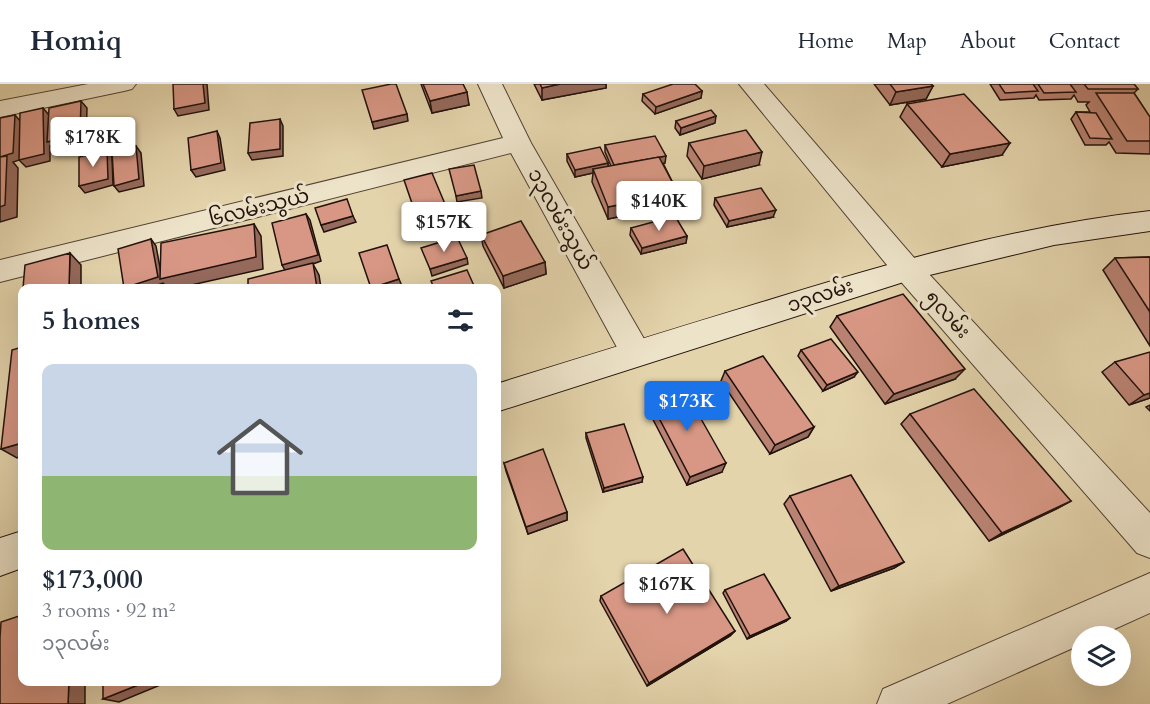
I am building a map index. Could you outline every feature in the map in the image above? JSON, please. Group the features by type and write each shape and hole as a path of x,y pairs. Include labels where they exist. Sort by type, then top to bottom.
{"street":[{"path":"0,109 124,84"},
{"name":"၁၃လမ်းသွယ်","path":"490,84 518,142 636,353"},
{"name":"၅လမ်း","path":"751,84 906,268 1150,540"},
{"name":"၆လမ်းသွယ်","path":"0,271 518,142"},
{"name":"၁၃လမ်း","path":"501,396 906,268 1014,244 1150,221"},
{"path":"0,557 18,551"},
{"path":"898,704 1150,593"}],"building":[{"path":"173,84 203,84 205,103 174,109"},
{"path":"396,84 407,114 372,122 362,90"},
{"path":"423,84 463,84 467,92 430,101"},
{"path":"540,84 560,84 542,88"},
{"path":"673,84 695,84 702,91 656,107 643,94"},
{"path":"890,84 931,84 933,86 896,92"},
{"path":"999,84 1033,84 1038,91 1005,93"},
{"path":"1038,84 1070,84 1076,92 1044,93"},
{"path":"1084,84 1134,84 1138,89 1088,89"},
{"path":"1096,93 1134,93 1150,117 1150,141 1127,141"},
{"path":"964,94 1010,143 950,154 907,104"},
{"path":"81,101 80,134 47,142 49,108"},
{"path":"43,108 44,154 19,160 20,113"},
{"path":"711,110 716,116 681,128 676,121"},
{"path":"1076,112 1096,113 1112,139 1090,138"},
{"path":"15,115 13,153 0,157 0,118"},
{"path":"280,119 280,149 248,153 250,123"},
{"path":"746,130 762,152 704,166 689,143"},
{"path":"217,131 221,163 191,170 188,138"},
{"path":"655,136 666,156 614,165 605,145"},
{"path":"136,146 139,179 114,186 112,152"},
{"path":"600,147 608,163 575,170 567,154"},
{"path":"107,150 108,179 79,186 79,157"},
{"path":"7,156 5,205 0,207 0,157"},
{"path":"659,157 678,193 608,207 593,169"},
{"path":"474,165 481,191 456,196 449,169"},
{"path":"432,173 445,204 415,212 404,180"},
{"path":"761,188 776,210 729,221 715,198"},
{"path":"347,199 353,216 321,225 315,208"},
{"path":"306,214 318,255 282,265 272,223"},
{"path":"675,216 687,236 642,248 631,228"},
{"path":"521,221 545,262 503,276 481,235"},
{"path":"254,224 256,257 160,279 161,243"},
{"path":"457,237 467,258 430,269 421,248"},
{"path":"151,239 158,277 136,284 123,284 118,249"},
{"path":"387,245 399,279 383,284 370,284 359,253"},
{"path":"70,253 69,284 23,284 25,265"},
{"path":"1150,257 1150,312 1115,258"},
{"path":"313,263 316,284 248,284 248,279"},
{"path":"467,270 473,284 432,284 431,281"},
{"path":"903,294 965,369 894,394 837,316"},
{"path":"831,339 858,372 827,385 801,350"},
{"path":"18,348 18,444 1,449 12,350"},
{"path":"1150,352 1150,393 1144,395 1115,362"},
{"path":"763,356 814,427 775,445 725,371"},
{"path":"683,387 726,463 690,477 649,399"},
{"path":"974,389 1071,501 1002,533 910,414"},
{"path":"624,424 643,477 604,488 586,433"},
{"path":"543,449 567,512 526,527 504,463"},
{"path":"851,475 904,562 839,586 790,496"},
{"path":"683,549 735,631 649,683 601,596"},
{"path":"764,574 790,618 750,636 725,590"},
{"path":"18,616 18,686 69,686 68,704 0,704 1,622"},
{"path":"103,686 136,686 103,699"}]}
